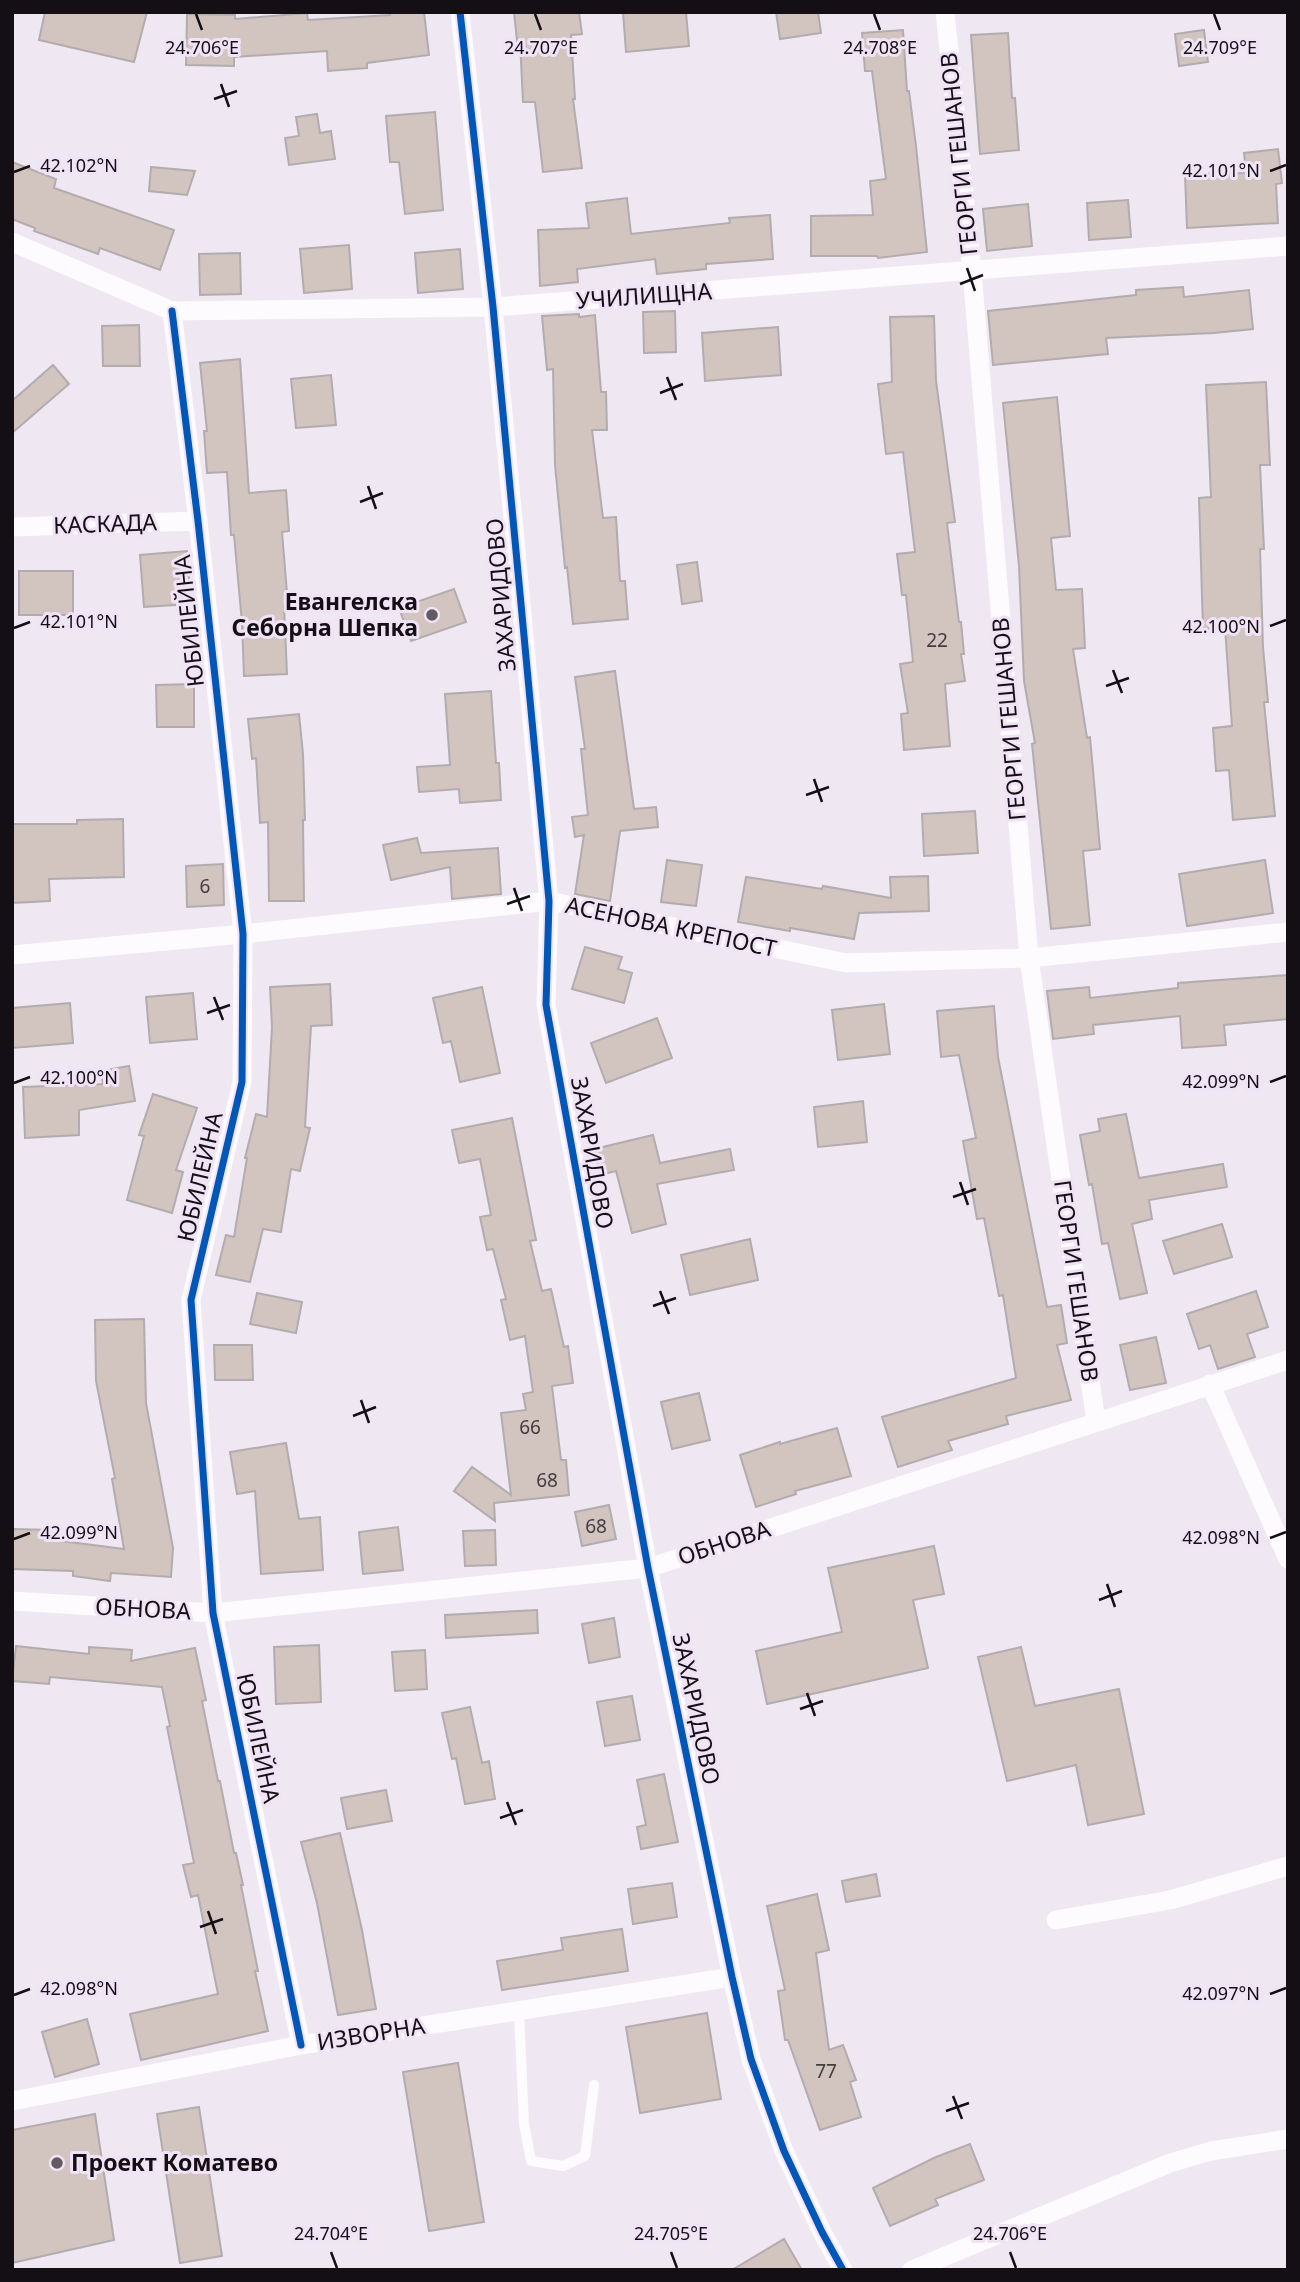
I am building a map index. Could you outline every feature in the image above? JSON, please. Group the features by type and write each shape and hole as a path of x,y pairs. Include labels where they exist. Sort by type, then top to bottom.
{"street":[{"name":"ЗАХАРИДОВО","path":"460,12 493,307 549,901 546,1005 648,1568 751,2059 784,2151 843,2270"},
{"name":"ГЕОРГИ ГЕШАНОВ","path":"944,12 972,271 1029,958 1096,1422"},
{"name":"УЧИЛИЩНА","path":"12,242 172,311 493,307 1288,246"},
{"name":"ЮБИЛЕЙНА","path":"172,311 243,934 242,1082 191,1300 213,1613 301,2045"},
{"name":"КАСКАДА","path":"12,527 198,521"},
{"name":"АСЕНОВА КРЕПОСТ","path":"12,955 243,934 549,901 846,963 1029,958 1288,932"},
{"name":"ОБНОВА","path":"12,1601 213,1613 648,1568 1288,1360"},
{"path":"1210,1384 1288,1559"},
{"path":"1056,1920 1170,1900 1288,1866"},
{"name":"ИЗВОРНА","path":"12,2101 301,2045 732,1977"},
{"path":"912,2270 1170,2163 1211,2151 1288,2139"}],"lane":[{"path":"519,2011 524,2124 531,2161 564,2166 585,2156 594,2085"}],"building":[{"path":"45,12 147,12 134,62 39,40"},
{"path":"389,12 424,12 429,55 367,63 367,68 328,71 327,51 234,57 234,66 186,65 187,14 235,15 235,19 307,13 308,20 390,15"},
{"path":"514,12 579,12 582,34 571,35 573,99 582,168 543,172 535,102 523,102 520,41 517,41"},
{"path":"623,12 686,12 689,46 626,52"},
{"path":"776,12 818,12 821,33 780,39"},
{"path":"903,30 907,91 916,146 927,252 878,258 811,256 811,216 873,215 870,181 886,179 872,71 865,71 862,33"},
{"path":"1204,30 1208,62 1179,66 1175,34"},
{"path":"1008,33 1012,98 1015,98 1019,150 980,154 971,35"},
{"path":"435,112 443,210 405,214 399,162 390,162 386,116"},
{"path":"317,114 320,133 331,131 335,159 289,165 285,138 299,136 296,117"},
{"path":"1278,149 1282,183 1276,184 1278,223 1187,228 1185,174 1246,173 1244,153"},
{"path":"12,162 56,179 54,188 174,230 160,270 100,248 98,254 34,231 35,228 12,219"},
{"path":"151,167 195,171 187,195 149,191"},
{"path":"627,198 631,234 730,223 729,218 770,215 773,259 706,264 706,269 657,274 655,259 577,269 578,282 540,286 538,230 589,228 586,203"},
{"path":"1128,200 1131,237 1089,240 1087,203"},
{"path":"1028,204 1032,246 987,251 983,209"},
{"path":"349,245 352,289 304,293 300,249"},
{"path":"460,249 463,289 418,293 415,253"},
{"path":"240,253 241,294 200,295 199,254"},
{"path":"1183,287 1184,297 1249,290 1253,329 1106,338 1108,354 993,365 988,311 1136,295 1136,290"},
{"path":"675,311 676,352 644,353 643,312"},
{"path":"579,314 579,317 595,315 601,392 606,392 607,430 592,430 603,518 616,517 620,581 625,581 628,619 573,624 555,465 553,369 547,370 542,316"},
{"path":"934,316 936,381 955,522 947,523 961,622 964,654 961,654 965,681 945,684 950,746 904,750 901,714 908,713 900,664 913,662 906,595 902,595 897,554 915,552 903,452 886,454 878,384 892,382 890,317"},
{"path":"139,325 140,366 103,366 102,326"},
{"path":"778,327 781,375 705,381 702,333"},
{"path":"240,359 249,493 286,490 289,531 282,532 288,605 284,605 287,674 244,676 242,623 234,535 231,535 227,472 207,473 204,431 207,431 200,363"},
{"path":"53,365 69,384 12,433 12,401"},
{"path":"331,375 336,425 296,428 291,379"},
{"path":"1266,382 1270,465 1260,465 1264,549 1260,549 1263,647 1268,702 1264,702 1275,816 1233,820 1229,770 1216,771 1213,728 1232,726 1225,628 1203,629 1199,498 1211,497 1206,385"},
{"path":"1057,397 1070,536 1051,538 1056,590 1082,589 1085,648 1073,649 1087,738 1090,737 1100,849 1083,851 1090,925 1051,929 1032,744 1035,743 1024,681 1019,566 1003,403"},
{"path":"187,551 191,604 144,607 140,555"},
{"path":"697,562 702,601 682,604 677,565"},
{"path":"19,571 73,571 73,615 19,615"},
{"name":"Евангелска Себорна Шепка","path":"454,589 466,622 411,641 399,608"},
{"path":"615,671 634,809 656,807 658,827 620,831 610,901 575,894 584,835 575,837 572,817 588,815 581,749 585,749 575,677"},
{"path":"194,684 194,727 157,727 156,685"},
{"path":"491,691 501,800 460,803 459,789 419,792 417,767 450,765 445,694"},
{"path":"299,714 305,820 304,901 269,901 268,822 260,823 256,758 252,759 248,719"},
{"path":"975,811 978,853 924,856 922,814"},
{"path":"123,819 124,877 49,879 50,901 12,903 12,824 77,824 77,820"},
{"path":"417,838 421,853 498,848 501,894 452,899 450,867 391,880 383,845"},
{"path":"667,860 702,865 696,906 661,902"},
{"path":"1265,860 1273,913 1187,926 1179,874"},
{"path":"223,864 224,905 187,907 186,866"},
{"path":"928,876 929,911 859,913 854,939 738,922 746,877 822,889 823,886 891,898 890,877"},
{"path":"585,947 622,957 618,969 632,973 624,1003 572,989"},
{"path":"1288,975 1288,1019 1224,1025 1226,1045 1182,1048 1180,1016 1093,1025 1094,1034 1053,1039 1047,991 1089,987 1090,998 1178,988 1178,983"},
{"path":"330,984 332,1025 311,1026 305,1127 310,1128 300,1171 291,1169 281,1232 263,1229 250,1282 216,1275 226,1235 234,1237 245,1158 256,1114 267,1117 272,1027 270,987"},
{"path":"482,987 500,1073 460,1082 451,1041 443,1043 433,998"},
{"path":"193,993 197,1039 150,1043 146,997"},
{"path":"70,1003 73,1043 12,1048 12,1008"},
{"path":"884,1004 890,1054 838,1060 832,1010"},
{"path":"994,1006 998,1057 1047,1307 1061,1305 1067,1343 1057,1345 1071,1400 1006,1416 1008,1424 948,1441 952,1450 898,1467 882,1417 1016,1378 1003,1295 999,1296 984,1218 977,1219 963,1141 976,1138 959,1055 941,1057 937,1011"},
{"path":"657,1018 672,1058 606,1083 591,1043"},
{"path":"129,1066 135,1101 79,1110 79,1135 25,1138 23,1087 103,1084 101,1071"},
{"path":"153,1094 197,1108 176,1170 183,1172 172,1213 127,1200 144,1136 139,1135"},
{"path":"863,1101 867,1142 818,1147 814,1107"},
{"path":"1126,1114 1139,1178 1223,1164 1227,1187 1149,1200 1152,1219 1132,1224 1147,1293 1120,1299 1108,1243 1102,1244 1080,1135 1100,1131 1098,1119"},
{"path":"512,1118 536,1240 530,1241 542,1291 551,1289 564,1347 568,1346 573,1383 552,1386 561,1460 566,1460 569,1495 494,1503 495,1521 454,1491 472,1467 511,1495 501,1413 526,1410 523,1394 533,1392 525,1336 510,1340 501,1300 506,1299 493,1249 487,1250 480,1217 491,1215 480,1159 459,1163 452,1130"},
{"path":"653,1135 660,1163 730,1149 734,1170 657,1184 666,1224 632,1233 616,1171 600,1175 594,1149"},
{"path":"1222,1224 1232,1257 1174,1274 1163,1241"},
{"path":"750,1239 758,1280 690,1295 681,1255"},
{"path":"1256,1291 1268,1327 1247,1334 1255,1357 1218,1369 1210,1345 1199,1349 1187,1314"},
{"path":"257,1293 302,1302 296,1333 250,1324"},
{"path":"144,1319 146,1403 173,1548 171,1577 111,1573 110,1581 73,1576 73,1571 12,1569 12,1529 54,1530 54,1540 124,1549 112,1479 115,1478 96,1381 95,1320"},
{"path":"1156,1337 1166,1383 1130,1390 1120,1345"},
{"path":"214,1345 252,1345 253,1380 215,1380"},
{"path":"699,1393 710,1440 672,1449 661,1402"},
{"path":"837,1428 851,1476 795,1491 796,1494 756,1507 740,1455"},
{"path":"286,1443 299,1519 320,1517 323,1570 261,1574 255,1491 237,1494 230,1452"},
{"path":"609,1505 616,1539 582,1546 575,1512"},
{"path":"398,1527 403,1570 363,1574 359,1532"},
{"path":"495,1530 496,1565 465,1566 463,1531"},
{"path":"934,1546 944,1594 913,1600 928,1668 767,1704 756,1651 842,1632 828,1568"},
{"path":"537,1610 538,1633 446,1638 445,1615"},
{"path":"614,1618 620,1657 589,1663 582,1624"},
{"path":"319,1645 321,1702 276,1704 274,1647"},
{"path":"16,1646 89,1654 89,1647 132,1650 131,1661 195,1648 206,1700 202,1701 243,1885 258,1971 255,1971 268,2031 141,2060 130,2014 218,1994 198,1895 191,1897 183,1865 194,1863 167,1727 170,1726 162,1687 50,1677 49,1684 12,1681"},
{"path":"1021,1647 1035,1706 1119,1689 1144,1814 1088,1825 1076,1765 1007,1781 978,1657"},
{"path":"425,1650 427,1689 395,1691 392,1652"},
{"path":"632,1696 640,1740 605,1746 597,1702"},
{"path":"470,1707 482,1763 489,1761 495,1799 465,1804 456,1758 452,1759 442,1713"},
{"path":"664,1774 678,1842 641,1849 637,1827 646,1825 637,1780"},
{"path":"386,1790 392,1821 347,1829 341,1798"},
{"path":"340,1833 362,1930 376,2009 338,2015 317,1903 301,1842"},
{"path":"876,1874 880,1896 846,1902 842,1881"},
{"path":"672,1883 677,1917 633,1924 628,1889"},
{"path":"817,1894 829,1950 816,1953 829,2050 843,2045 856,2080 850,2082 861,2117 820,2130 788,2040 785,2040 778,1991 785,1990 767,1906"},
{"path":"622,1929 628,1971 502,1990 497,1961 563,1950 561,1938"},
{"path":"707,2013 721,2099 640,2113 626,2027"},
{"path":"87,2019 99,2064 55,2077 42,2032"},
{"path":"458,2063 484,2222 429,2231 403,2072"},
{"path":"199,2107 222,2256 180,2263 157,2114"},
{"name":"Проект Коматево","path":"95,2114 114,2240 12,2263 12,2130"},
{"path":"970,2144 984,2180 935,2199 938,2205 890,2226 873,2188 936,2157"},
{"path":"784,2239 802,2270 732,2270"}],"cycle path":[{"path":"460,12 493,307 549,901 546,1005 648,1568 751,2059 784,2151 843,2270"},
{"path":"172,311 243,934 242,1082 191,1300 213,1613 301,2045"}],"place":[{"name":"Евангелска Себорна Шепка","path":"432,615"},
{"name":"Проект Коматево","path":"57,2163"}]}
